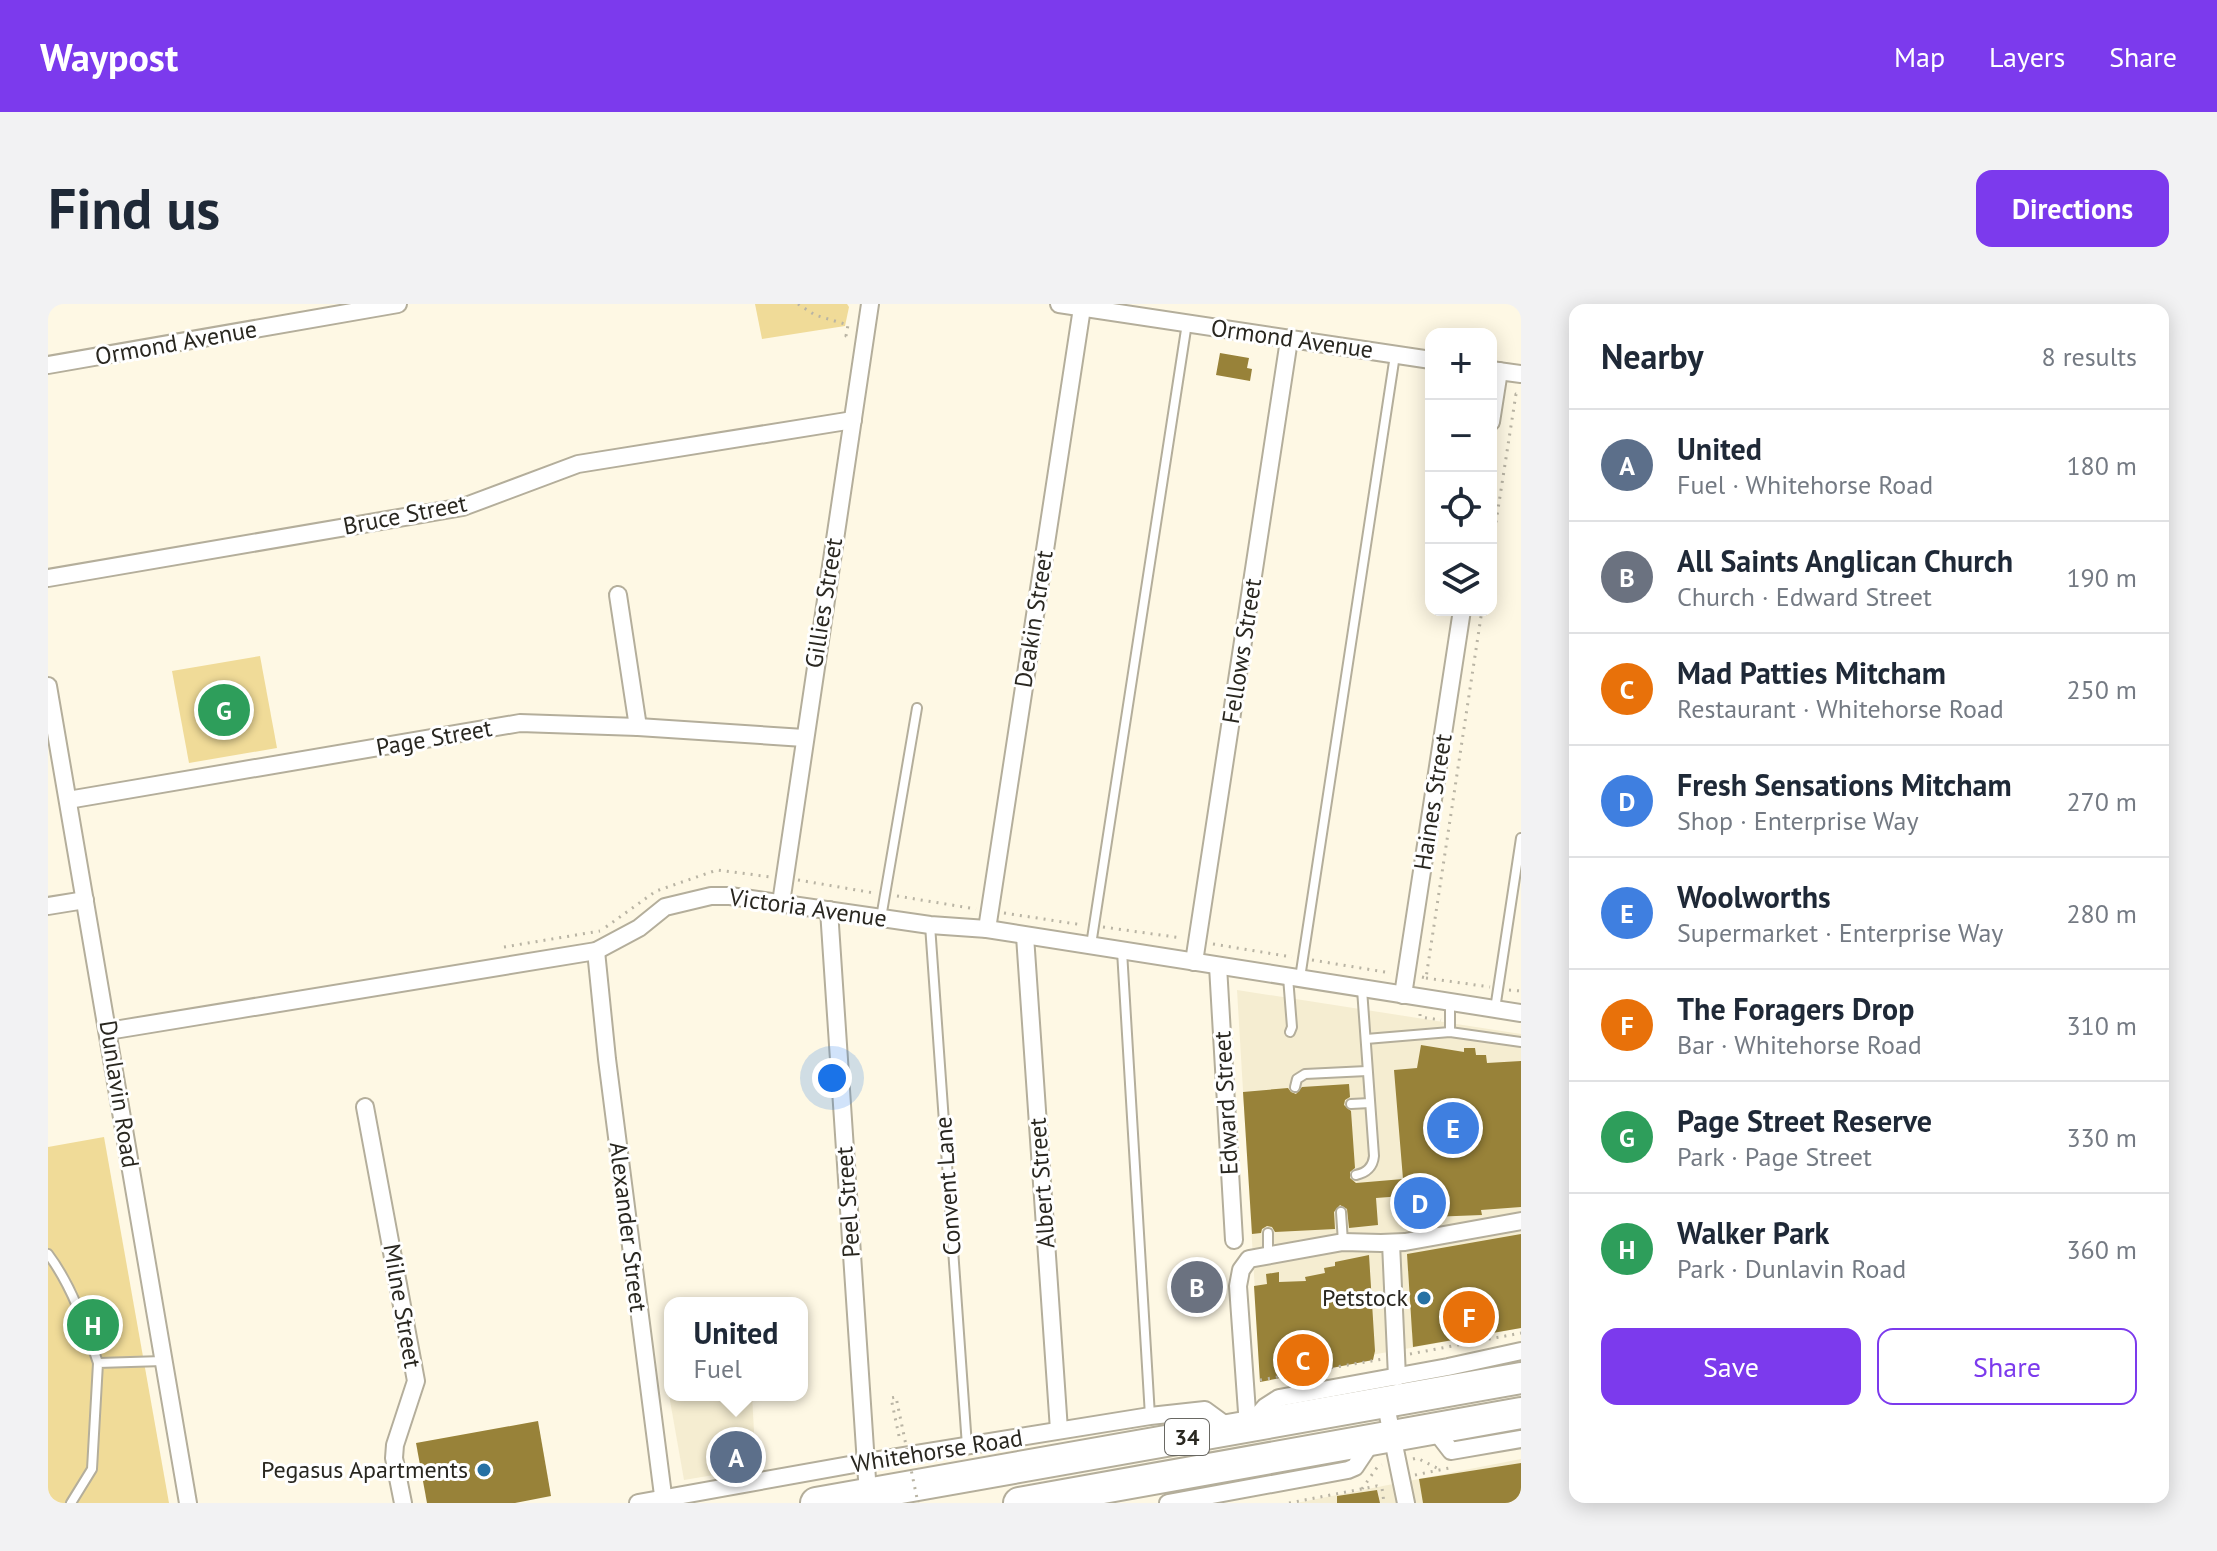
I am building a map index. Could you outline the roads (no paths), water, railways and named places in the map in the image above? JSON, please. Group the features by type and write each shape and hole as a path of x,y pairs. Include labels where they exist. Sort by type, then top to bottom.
{"highway":[{"name":"Whitehorse Road","path":"1019,1503 1060,1483 1240,1428 1391,1389 1488,1384 1521,1378"},
{"name":"Whitehorse Road","path":"816,1503 868,1494 1060,1483 1383,1438 1521,1413"}],"street":[{"name":"Ormond Avenue","path":"48,365 398,304"},
{"name":"Gillies Street","path":"781,903 870,304"},
{"name":"Ormond Avenue","path":"1059,304 1425,359"},
{"name":"Deakin Street","path":"987,929 1082,308"},
{"name":"Fellows Street","path":"1194,962 1289,340"},
{"path":"1497,370 1521,374"},
{"name":"Bruce Street","path":"48,578 463,507 578,464 853,420"},
{"path":"618,595 638,727"},
{"name":"Haines Street","path":"1403,995 1461,616"},
{"name":"Dunlavin Road","path":"48,686 188,1503"},
{"name":"Page Street","path":"68,800 520,723 804,738"},
{"name":"Victoria Avenue","path":"108,1031 596,951 639,928 665,907 711,896 730,896 930,925 987,929 1521,1013"},
{"path":"48,906 85,900"},
{"name":"Peel Street","path":"829,910 868,1494"},
{"name":"Albert Street","path":"1025,936 1059,1430"},
{"name":"Alexander Street","path":"596,951 664,1501"},
{"name":"Edward Street","path":"1218,966 1234,1240"},
{"name":"Milne Street","path":"365,1107 416,1381 395,1445 394,1458 403,1503"},
{"path":"1240,1428 1238,1286 1241,1270 1249,1259 1343,1242 1391,1243 1521,1221"},
{"path":"1391,1243 1391,1389 1383,1438 1406,1503"},
{"name":"Whitehorse Road","path":"1391,1389 1448,1367 1521,1351"},
{"path":"1448,1367 1488,1384"},
{"name":"Whitehorse Road","path":"638,1503 1150,1416 1205,1410 1240,1428"},
{"path":"1434,1429 1451,1451 1521,1439"},
{"path":"1168,1503 1237,1497 1348,1470 1355,1467 1383,1438"}],"lane":[{"path":"1091,946 1187,323"},
{"path":"1290,1032 1294,978 1395,354"},
{"path":"881,918 917,708"},
{"path":"1495,1009 1521,838"},
{"name":"Convent Lane","path":"930,925 967,1446"},
{"path":"1122,951 1150,1416"},
{"path":"1356,1175 1362,1174 1373,1163 1362,989"},
{"path":"1450,1002 1450,1032"},
{"path":"1366,1039 1450,1032 1521,1042"},
{"path":"1295,1087 1297,1079 1305,1074 1367,1071"},
{"path":"1351,1104 1370,1103"},
{"path":"1341,1212 1343,1242"},
{"path":"1268,1233 1268,1254"},
{"path":"48,1254 79,1307 98,1363 92,1469 71,1503"},
{"path":"98,1363 163,1361"}],"place":[{"name":"Page Street Reserve","path":"224,710"},
{"name":"Woolworths","path":"1453,1128"},
{"name":"Fresh Sensations Mitcham","path":"1420,1203"},
{"name":"All Saints Anglican Church","path":"1197,1287"},
{"name":"Petstock","path":"1424,1298"},
{"name":"The Foragers Drop","path":"1469,1317"},
{"name":"Walker Park","path":"93,1325"},
{"name":"Mad Patties Mitcham","path":"1303,1360"},
{"name":"United","path":"736,1457"},
{"name":"Pegasus Apartments","path":"484,1470"}]}
